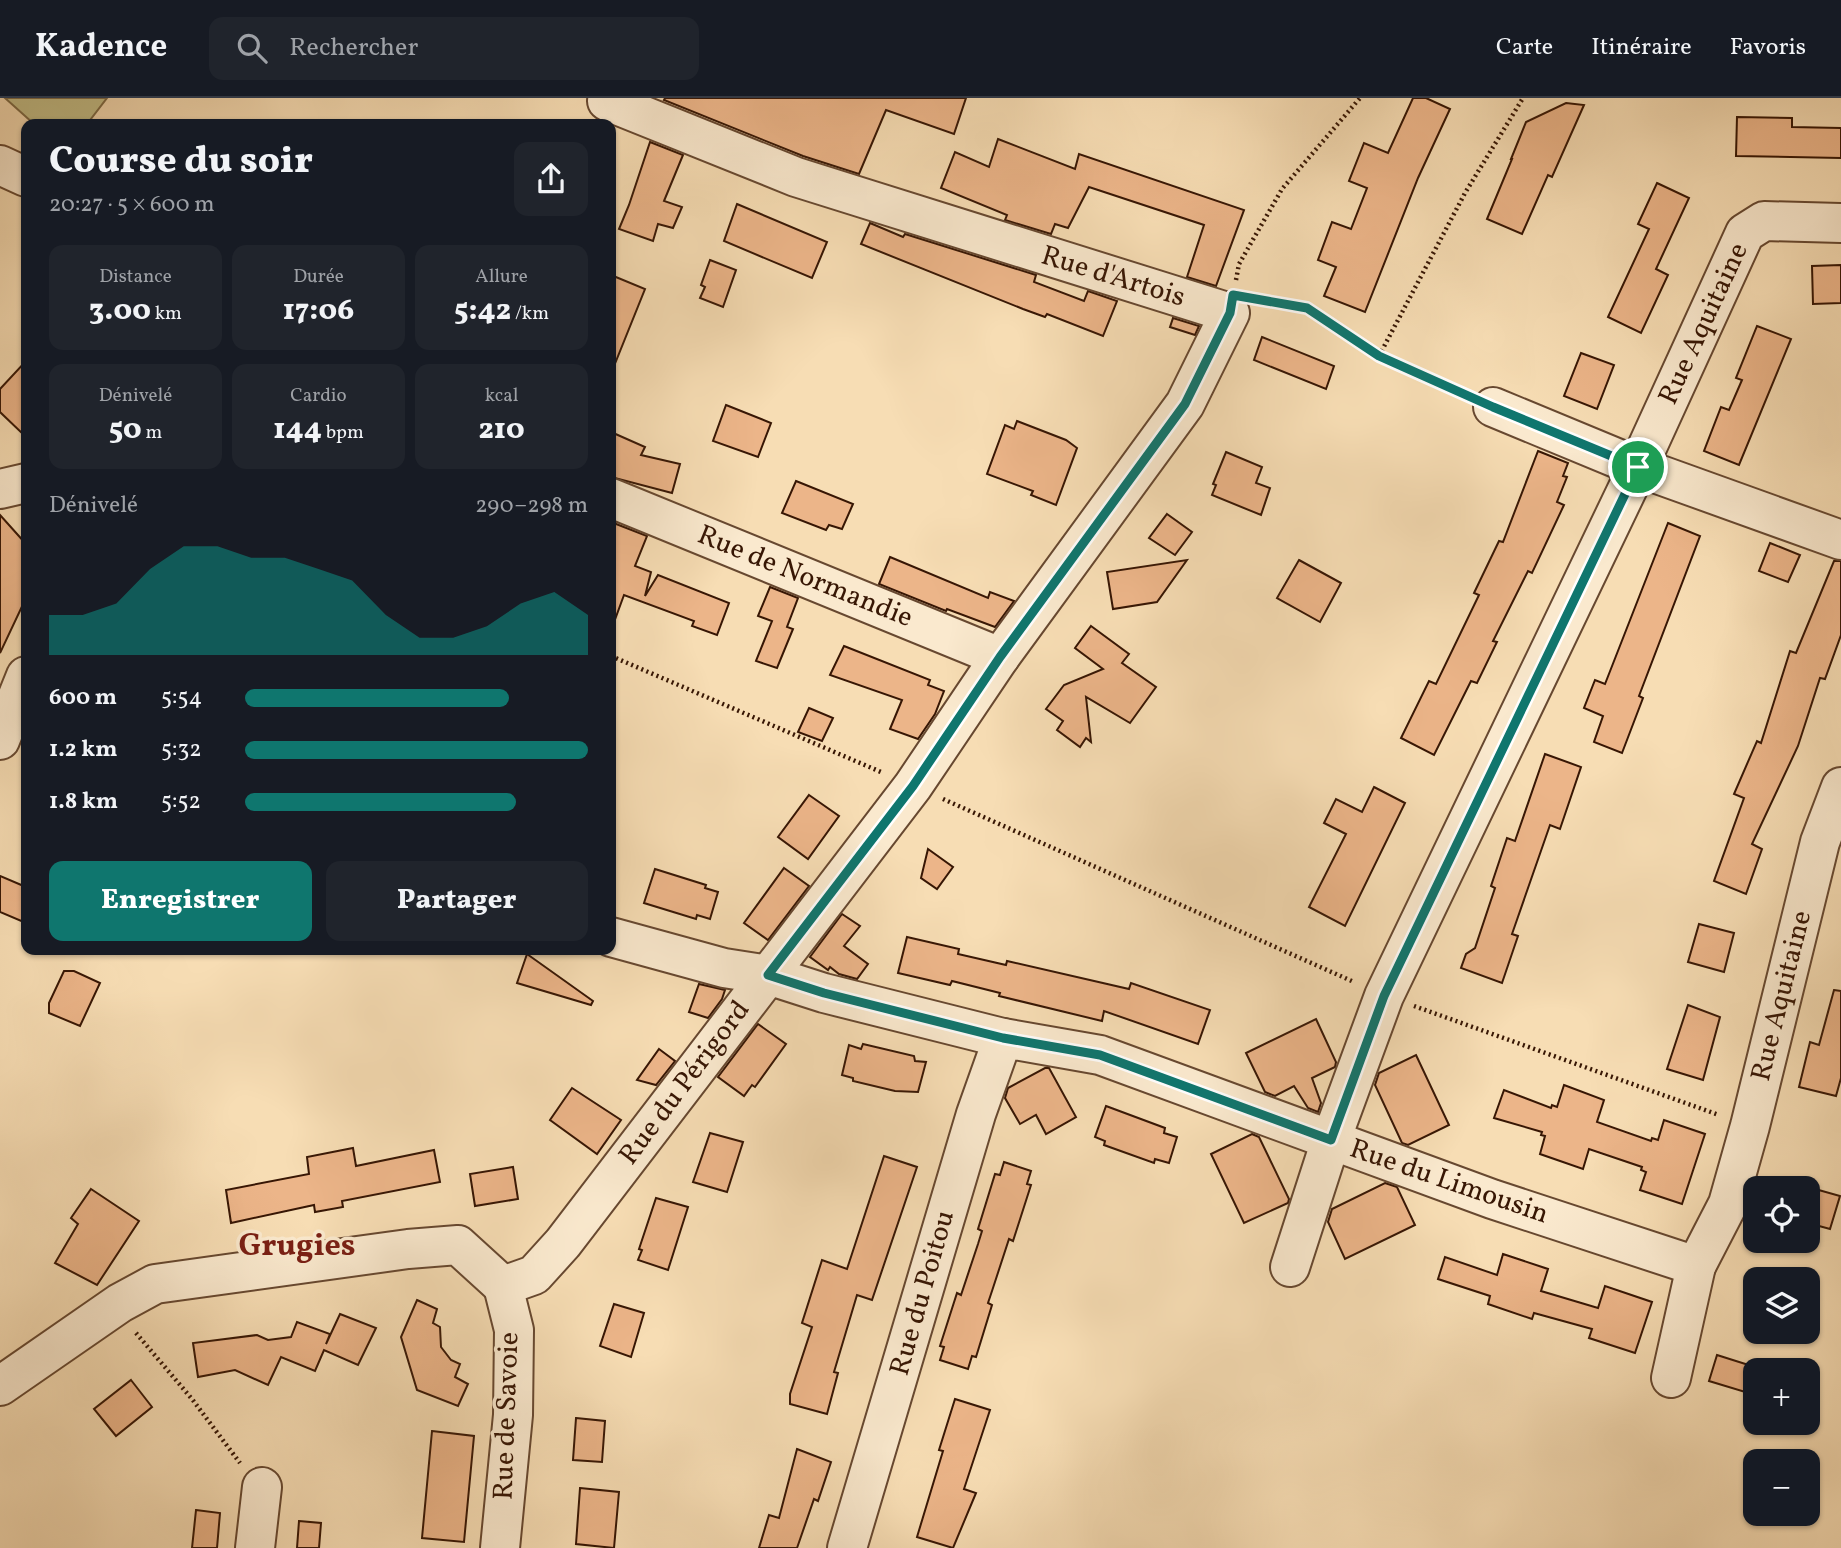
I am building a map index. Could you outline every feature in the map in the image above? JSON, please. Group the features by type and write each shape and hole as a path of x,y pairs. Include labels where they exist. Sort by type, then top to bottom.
{"street":[{"name":"Rue d'Artois","path":"604,108 796,177 1231,304"},
{"path":"0,165 21,175"},
{"name":"Rue Aquitaine","path":"1290,1266 1331,1140 1384,996 1638,467 1745,233 1764,221 1841,223"},
{"path":"1000,657 1185,404 1231,304"},
{"path":"1493,407 1638,467 1841,540"},
{"path":"0,489 21,484"},
{"name":"Rue de Normandie","path":"616,500 1000,657"},
{"name":"Rue du Périgord","path":"503,1286 534,1275 564,1243 913,786 1000,657"},
{"path":"0,740 21,688"},
{"name":"Rue Aquitaine","path":"1750,1126 1820,842 1841,787"},
{"name":"Rue du Limousin","path":"616,938 724,968 768,975 824,993 1003,1038 1100,1055 1492,1199 1696,1266"},
{"name":"Rue du Poitou","path":"847,1548 976,1114 1003,1038"},
{"path":"1671,1378 1696,1266 1728,1204 1750,1126"},
{"path":"0,1386 120,1303 155,1284 408,1249 458,1245 503,1286"},
{"name":"Rue de Savoie","path":"500,1548 513,1415 514,1330 503,1286"},
{"path":"255,1548 262,1487"}],"path":[{"path":"1360,98 1282,190 1239,264 1231,304 1307,308 1379,356 1493,407"},
{"path":"1379,356 1465,193 1522,98"},
{"path":"616,658 913,786 1384,996 1750,1126"},
{"path":"120,1303 135,1332 192,1399 237,1461 262,1487"}],"shaded area":[{"path":"5,98 107,98 91,119 28,119"}],"building":[{"path":"966,98 954,134 886,110 859,174 803,156 664,100"},
{"path":"1413,98 1426,98 1450,109 1418,178 1365,312 1324,296 1336,267 1318,260 1332,222 1351,229 1367,188 1349,181 1364,143 1388,153"},
{"path":"1566,103 1584,105 1552,177 1548,175 1522,234 1487,219 1526,122"},
{"path":"1737,117 1792,118 1792,127 1841,128 1841,158 1736,156"},
{"path":"998,139 1075,169 1079,154 1244,210 1216,286 1187,277 1204,225 1089,187 1068,228 1055,224 1051,234 1005,220 1007,215 941,188 955,152 989,167"},
{"path":"650,142 683,155 664,201 682,207 673,228 658,224 653,241 619,229"},
{"path":"1657,183 1689,198 1656,269 1668,275 1641,333 1608,317 1649,229 1638,224"},
{"path":"737,204 827,242 812,278 724,241"},
{"path":"870,223 903,237 905,234 1036,275 1034,282 1084,301 1088,291 1117,301 1103,336 1047,314 1045,317 1023,309 861,244"},
{"path":"710,260 736,270 723,307 700,298 705,287 701,285"},
{"path":"1841,265 1841,303 1813,304 1812,266"},
{"path":"616,277 645,289 616,361"},
{"path":"1173,318 1199,326 1195,335 1170,327"},
{"path":"1757,326 1791,339 1739,465 1704,451 1721,407 1729,410 1742,380 1736,378"},
{"path":"1262,337 1334,366 1326,389 1254,360"},
{"path":"1581,353 1614,365 1597,409 1564,396"},
{"path":"21,366 21,432 0,412 0,389"},
{"path":"726,405 771,423 758,457 713,441"},
{"path":"1017,421 1066,440 1077,448 1056,505 1031,495 1033,491 987,474 1005,425 1014,429"},
{"path":"616,434 645,447 641,455 680,464 672,493 616,478"},
{"path":"1538,451 1568,463 1563,476 1567,477 1557,502 1564,505 1532,573 1528,571 1493,641 1497,642 1477,683 1471,681 1434,755 1401,738 1429,681 1436,684 1479,595 1474,593 1499,541 1503,542"},
{"path":"1226,452 1262,467 1256,483 1270,488 1261,515 1212,495 1216,485 1213,484"},
{"path":"796,481 853,504 842,529 829,525 826,530 782,513"},
{"path":"1167,514 1192,532 1175,555 1149,538"},
{"path":"0,515 21,538 21,609 0,653"},
{"path":"1668,523 1700,536 1639,696 1643,698 1622,753 1594,742 1603,716 1584,708 1595,680 1605,684"},
{"path":"616,524 647,536 635,566 651,572 645,596 658,575 729,603 717,635 692,626 694,621 624,595 616,617"},
{"path":"1770,543 1800,555 1788,582 1759,571"},
{"path":"890,557 988,598 990,592 1014,601 995,627 947,609 946,611 879,584"},
{"path":"1187,560 1157,602 1113,609 1107,572"},
{"path":"1299,560 1341,583 1320,622 1277,598"},
{"path":"1834,561 1841,561 1841,635 1825,679 1820,678 1798,746 1752,844 1762,849 1746,894 1714,881 1744,798 1734,794 1757,741 1761,743 1790,651 1796,653"},
{"path":"770,587 798,598 787,627 793,629 777,668 756,661 772,621 758,616"},
{"path":"1091,626 1129,654 1122,663 1156,687 1130,723 1086,697 1091,742 1086,738 1080,747 1057,730 1063,721 1046,709 1064,685 1103,669 1075,648"},
{"path":"844,646 930,680 928,685 944,691 935,714 918,739 890,729 902,700 830,675"},
{"path":"809,708 833,718 822,741 798,732"},
{"path":"1545,754 1581,767 1560,829 1550,825 1512,934 1518,936 1502,983 1461,968 1466,954 1475,948 1495,888 1491,886 1507,838 1515,841"},
{"path":"1374,787 1405,803 1345,926 1309,907 1346,834 1324,823 1336,799 1362,812"},
{"path":"809,795 839,816 808,859 778,837"},
{"path":"928,849 953,867 937,889 921,878"},
{"path":"784,868 809,886 768,940 744,923"},
{"path":"655,869 706,885 705,888 718,892 710,919 697,915 696,919 644,903"},
{"path":"0,876 21,885 21,921 0,912"},
{"path":"842,914 860,926 844,946 868,964 857,979 839,974 830,967 828,970 810,957"},
{"path":"1699,924 1734,933 1724,972 1688,962"},
{"path":"907,937 959,949 958,954 1006,965 1007,961 1129,989 1131,983 1210,1010 1198,1044 1104,1011 1102,1021 999,996 1000,993 952,981 950,985 898,973"},
{"path":"528,955 593,1001 591,1005 517,983"},
{"path":"64,971 74,971 100,983 80,1026 49,1013 49,1003"},
{"path":"699,984 725,990 722,999 708,1018 689,1012"},
{"path":"1834,990 1841,991 1841,1078 1836,1096 1799,1087 1810,1042 1819,1045"},
{"path":"1688,1005 1720,1017 1703,1080 1667,1069"},
{"path":"1316,1019 1336,1062 1335,1067 1312,1078 1321,1103 1318,1112 1308,1108 1294,1086 1275,1096 1265,1092 1246,1053"},
{"path":"758,1024 786,1044 755,1087 752,1085 744,1096 718,1077"},
{"path":"863,1044 914,1056 915,1061 926,1062 918,1092 895,1091 853,1081 853,1078 842,1075 849,1045 861,1049"},
{"path":"659,1049 675,1061 656,1085 637,1080"},
{"path":"1416,1055 1449,1125 1408,1145 1402,1143 1375,1085 1379,1073"},
{"path":"1049,1068 1076,1117 1046,1134 1036,1115 1020,1124 1005,1098 1008,1088"},
{"path":"1564,1085 1604,1100 1597,1122 1651,1141 1652,1138 1658,1140 1664,1120 1705,1134 1682,1204 1640,1190 1646,1172 1641,1170 1642,1167 1589,1149 1583,1169 1540,1154 1545,1136 1541,1135 1542,1132 1494,1118 1504,1090 1551,1108 1552,1105 1557,1107"},
{"path":"572,1088 621,1120 597,1154 550,1120"},
{"path":"1106,1106 1165,1128 1164,1133 1177,1137 1169,1163 1155,1159 1154,1163 1104,1145 1105,1141 1095,1137"},
{"path":"710,1133 743,1142 727,1192 693,1182"},
{"path":"1252,1134 1259,1137 1289,1199 1288,1203 1244,1223 1211,1154"},
{"path":"353,1148 356,1166 434,1150 440,1182 342,1201 343,1207 315,1212 314,1205 231,1223 226,1190 309,1174 307,1157"},
{"path":"884,1156 917,1167 872,1300 857,1295 834,1372 838,1373 827,1414 790,1404 790,1394 812,1327 802,1323 822,1260 847,1269"},
{"path":"1004,1162 1031,1171 1027,1184 1031,1185 1013,1241 1009,1239 988,1303 992,1305 976,1357 972,1356 968,1369 940,1360 944,1347 940,1346 957,1293 961,1295 978,1244 982,1231 978,1229 995,1174 1000,1175"},
{"path":"513,1167 518,1199 475,1206 470,1174"},
{"path":"1385,1183 1397,1187 1415,1225 1345,1259 1328,1222 1332,1209"},
{"path":"91,1189 139,1221 97,1285 55,1263 78,1224 71,1218"},
{"path":"1820,1190 1840,1196 1830,1229 1820,1226"},
{"path":"656,1198 688,1207 668,1270 638,1260 642,1250 639,1249"},
{"path":"1503,1254 1548,1269 1541,1291 1598,1308 1605,1286 1652,1302 1635,1353 1589,1338 1592,1329 1534,1313 1532,1319 1488,1304 1490,1296 1438,1279 1445,1257 1497,1275"},
{"path":"417,1300 437,1309 433,1323 440,1327 441,1347 451,1360 460,1364 455,1377 468,1384 458,1406 417,1390 401,1337"},
{"path":"614,1304 644,1313 631,1357 600,1346"},
{"path":"340,1314 376,1328 358,1365 324,1350 315,1371 281,1357 268,1385 235,1370 198,1377 193,1343 257,1335 268,1340 291,1337 297,1322 330,1334 326,1344"},
{"path":"1717,1355 1743,1363 1743,1391 1709,1381"},
{"path":"131,1380 152,1407 116,1436 94,1409"},
{"path":"955,1399 990,1410 964,1489 976,1493 953,1548 917,1537 943,1451 939,1450"},
{"path":"576,1418 605,1421 602,1462 573,1460"},
{"path":"432,1431 474,1436 464,1542 422,1538"},
{"path":"797,1449 831,1462 818,1501 814,1499 797,1548 759,1548 769,1515 779,1518"},
{"path":"580,1488 619,1492 614,1548 576,1544"},
{"path":"196,1510 220,1513 217,1548 192,1548"},
{"path":"299,1521 321,1523 319,1548 297,1548"}],"district":[{"name":"Grugies","path":"297,1247"}],"route":[{"path":"1233,295 1307,308 1379,356 1638,467 1384,996 1331,1140 1100,1055 1003,1038 824,993 768,975 913,786 1000,657 1185,404 1230,313 1233,295"}]}
